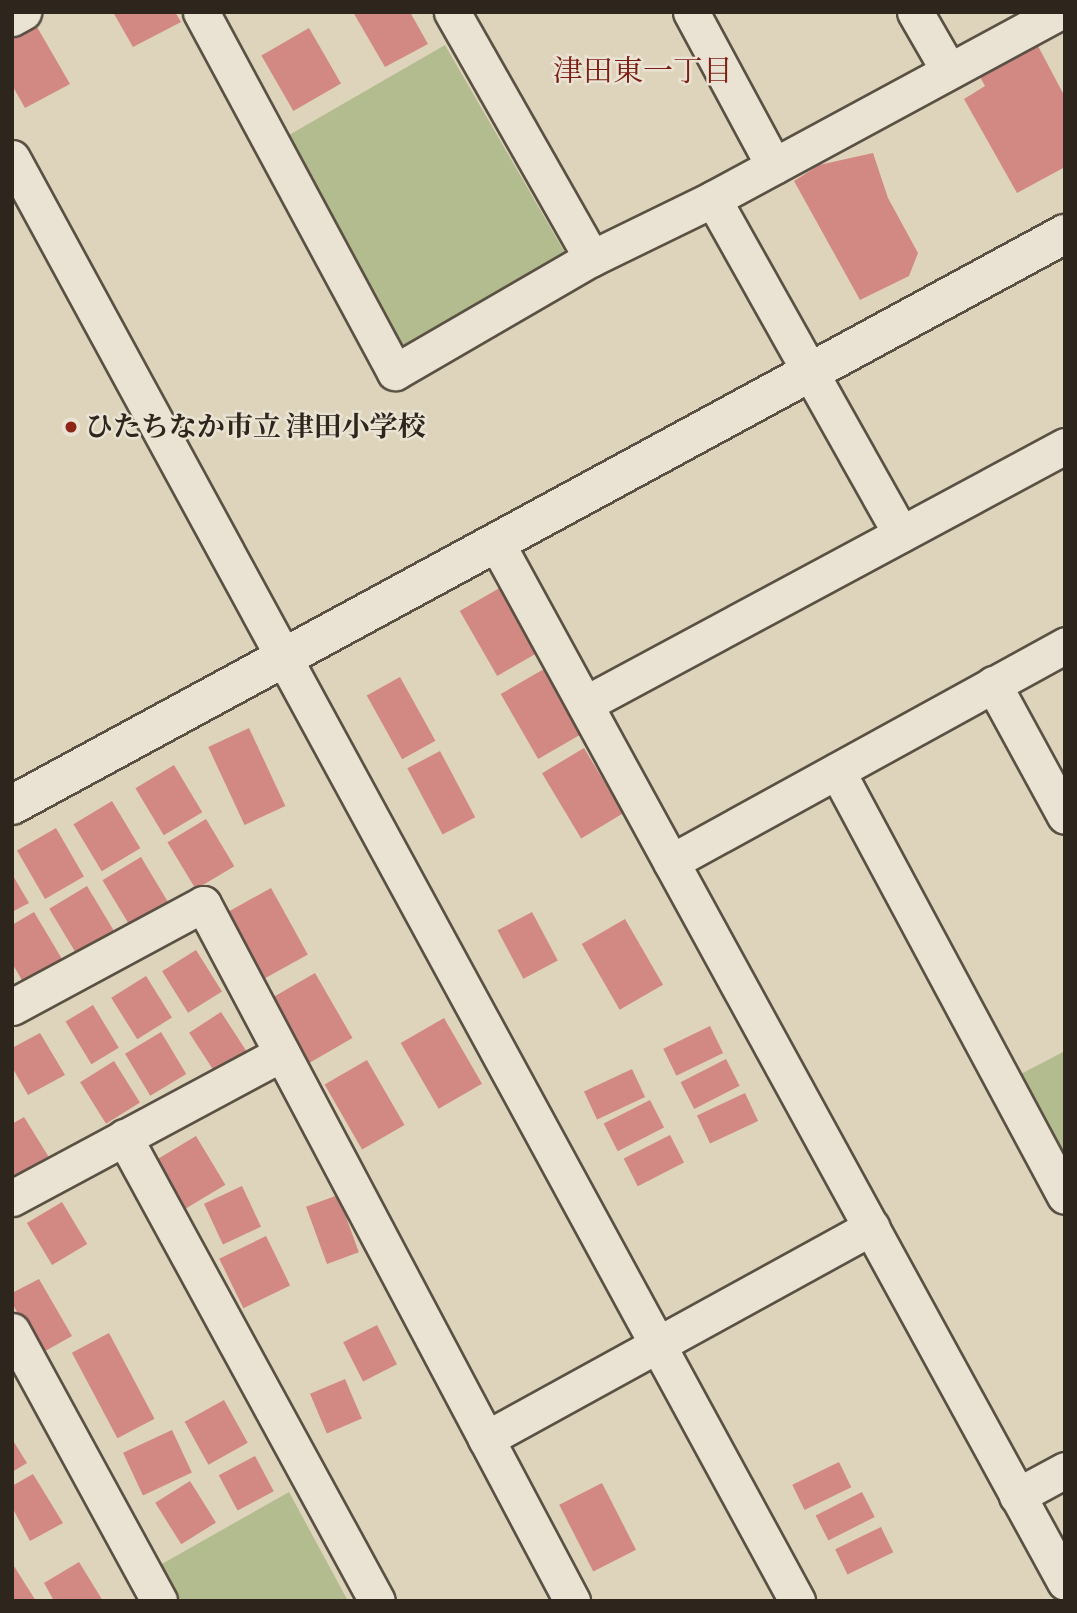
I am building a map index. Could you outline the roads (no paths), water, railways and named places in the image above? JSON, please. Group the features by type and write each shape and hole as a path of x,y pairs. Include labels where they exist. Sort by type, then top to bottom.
{"street":[{"path":"12,18 23,12"},
{"path":"201,12 395,372 593,258 713,199 1059,12"},
{"path":"452,12 593,258"},
{"path":"691,12 774,166"},
{"path":"915,12 949,71"},
{"path":"12,158 797,1601"},
{"path":"713,199 901,534"},
{"path":"12,805 286,659 1065,234"},
{"path":"585,704 1065,446"},
{"path":"497,544 1065,1582"},
{"path":"671,862 1065,645"},
{"path":"993,684 1065,816"},
{"path":"837,771 1065,1196"},
{"path":"12,1007 203,904 572,1601"},
{"path":"12,1198 282,1053"},
{"path":"124,1137 377,1601"},
{"path":"486,1439 871,1227"},
{"path":"12,1331 159,1601"},
{"path":"1017,1496 1065,1470"}],"place":[{"name":"ひたちなか市立 津田小学校","path":"71,427"}],"district":[{"name":"津田東一丁目","path":"643,71"}]}
